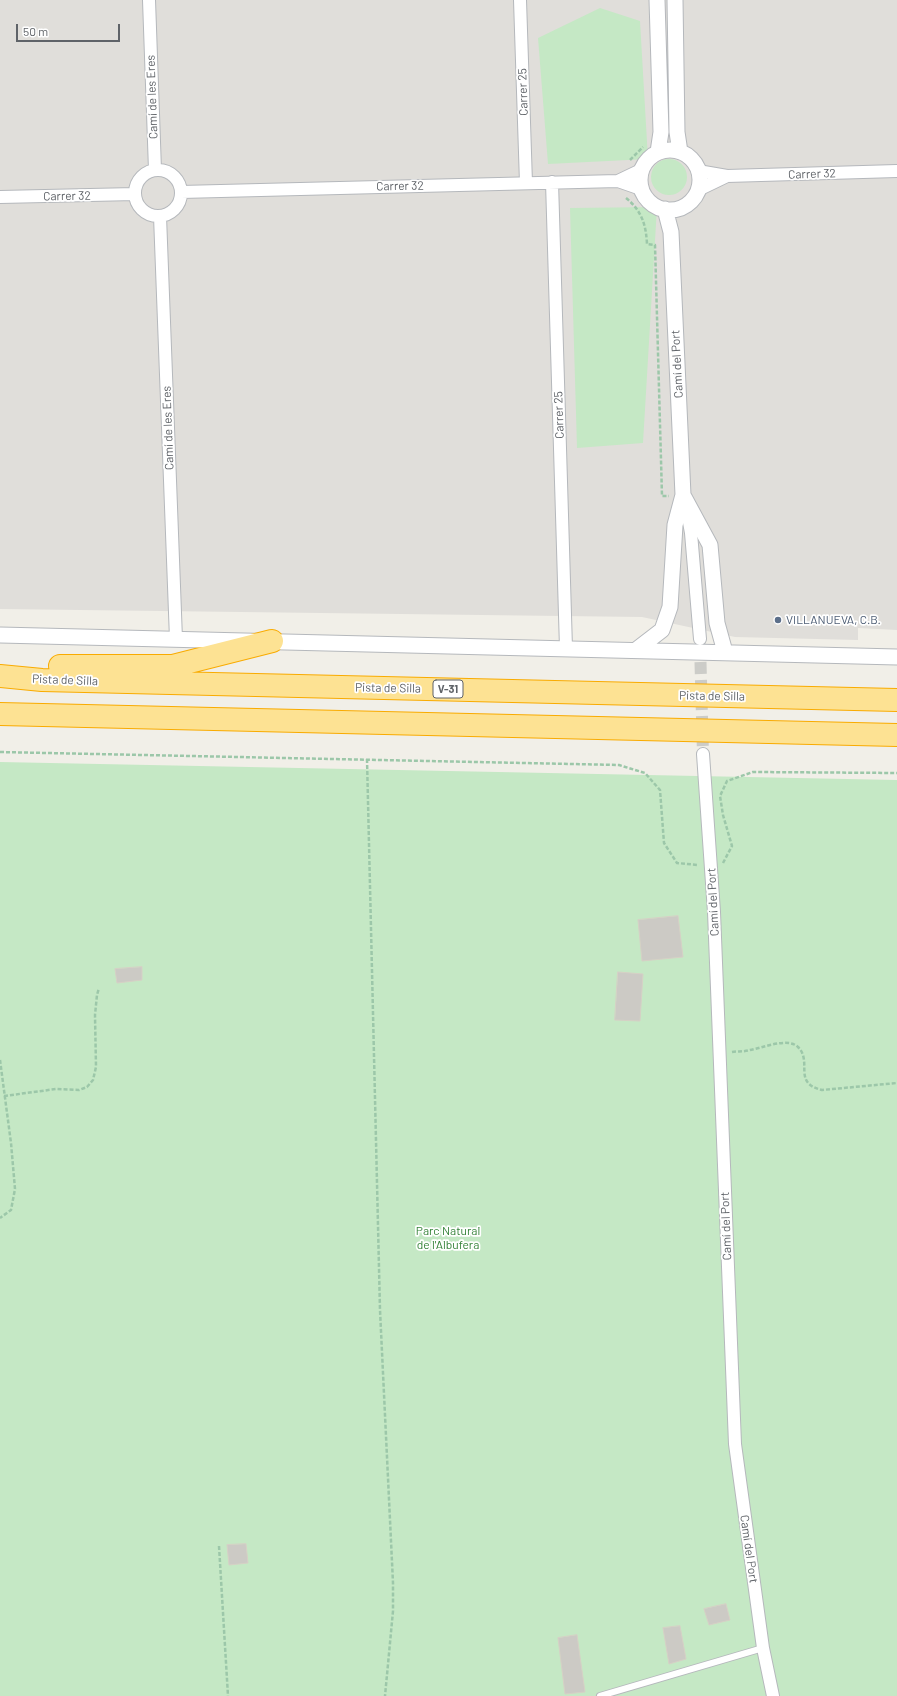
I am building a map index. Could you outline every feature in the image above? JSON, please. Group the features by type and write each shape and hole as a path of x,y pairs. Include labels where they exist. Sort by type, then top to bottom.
{"highway":[{"path":"0,676 42,666 173,666 272,641"},
{"name":"Pista de Silla","path":"0,676 42,680 897,700"},
{"path":"0,714 897,735"}],"street":[{"name":"Camí de les Eres","path":"149,0 155,170"},
{"name":"Carrer 25","path":"520,0 526,183"},
{"path":"657,0 660,132 658,152"},
{"path":"675,0 677,132 680,152"},
{"path":"673,150 680,152 688,156 698,171 700,180 698,190 694,197 681,208 673,210 665,209 650,202 641,188 640,179 642,170 648,159 658,152 673,150"},
{"path":"155,170 162,170 170,173 176,178 180,184 181,192 181,199 178,207 172,212 160,216 149,216 143,212 138,206 135,194 137,183 141,177 155,170"},
{"name":"Carrer 32","path":"618,181 642,170"},
{"name":"Carrer 32","path":"698,171 727,176 897,171"},
{"name":"Carrer 32","path":"698,190 727,176"},
{"name":"Carrer 32","path":"181,192 618,181 641,188"},
{"name":"Carrer 25","path":"552,182 566,648"},
{"name":"Carrer 32","path":"0,197 135,194"},
{"name":"Camí del Port","path":"671,232 681,208"},
{"name":"Camí del Port","path":"665,209 671,232 683,496 691,532 700,638"},
{"name":"Camí de les Eres","path":"160,216 176,639"},
{"name":"Camí del Port","path":"636,650 662,630 670,607 675,525 683,496"},
{"name":"Camí del Port","path":"683,496 710,545 717,623 725,652"},
{"path":"0,635 897,656"},
{"name":"Camí del Port","path":"703,754 711,865 735,1444 763,1648 773,1696"}],"lane":[{"path":"600,1696 763,1648"}],"path":[{"path":"628,161 640,152 645,145"},
{"path":"618,181 618,196 625,198 632,204 644,221 647,244 655,245 662,496 683,496"},
{"path":"0,752 619,765 646,773 660,790 664,843 677,863 711,865 724,863 732,846 723,815 720,796 727,781 753,772 897,773"},
{"path":"367,759 380,1310 394,1583 393,1618 385,1696"},
{"path":"4,1096 56,1089 79,1090 87,1087 93,1080 96,1067 95,1016 99,988"},
{"path":"719,1052 749,1051 782,1042 791,1043 798,1047 802,1056 806,1082 812,1088 822,1090 897,1083"},
{"path":"0,1060 15,1189 11,1210 0,1218"},
{"path":"218,1546 228,1696"}],"shaded area":[{"path":"0,0 897,0 897,630 858,628 858,640 735,637 642,617 0,609"}],"green space":[{"path":"600,8 640,21 648,159 548,164 538,38"},
{"path":"673,159 682,164 686,170 686,184 682,190 673,195 665,195 656,190 652,184 651,173 656,164 662,160"},
{"path":"657,207 643,443 577,448 570,208"},
{"name":"Parc Natural de l'Albufera","path":"0,762 897,780 897,1696 0,1696"}],"building":[{"path":"678,916 683,957 642,961 638,920"},
{"path":"142,967 142,980 117,983 115,969"},
{"path":"618,972 643,974 640,1021 615,1020"},
{"path":"246,1544 248,1563 229,1565 227,1545"},
{"path":"726,1604 730,1620 709,1625 704,1609"},
{"path":"680,1626 686,1659 669,1664 663,1628"},
{"path":"577,1635 585,1692 565,1694 558,1638"}],"tunnel":[{"path":"700,644 703,754"}],"place":[{"name":"VILLANUEVA, C.B.","path":"778,620"}]}
